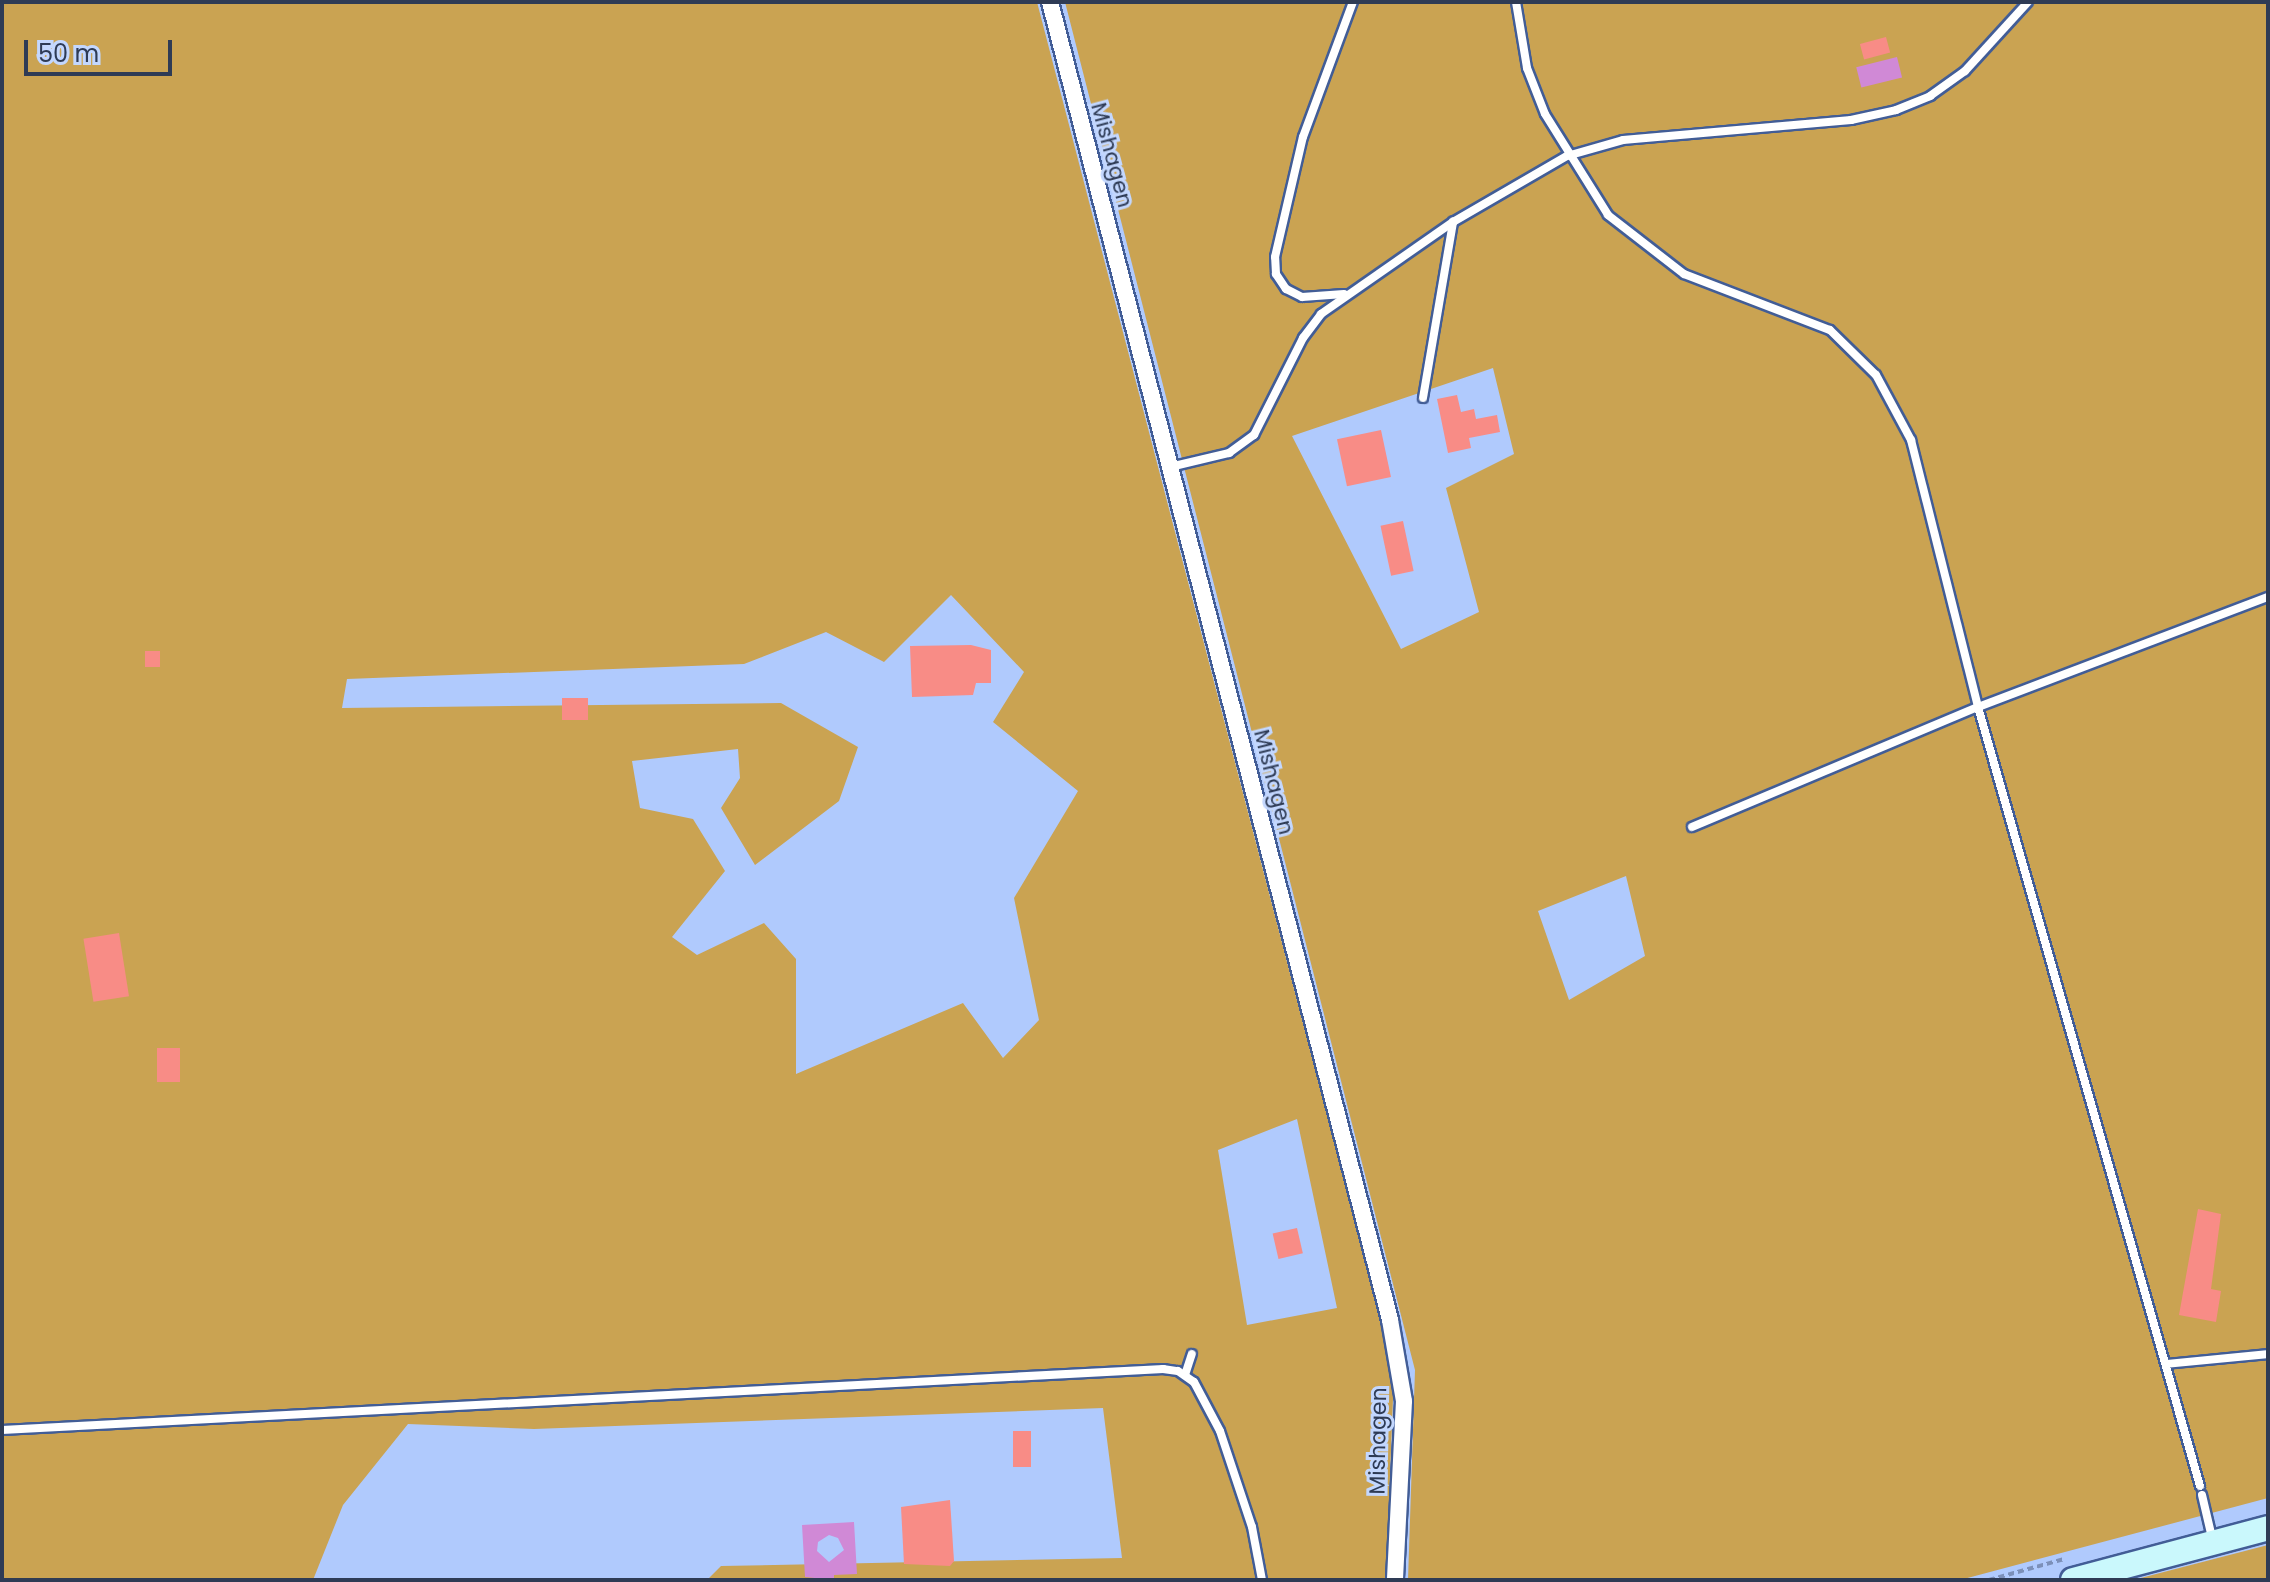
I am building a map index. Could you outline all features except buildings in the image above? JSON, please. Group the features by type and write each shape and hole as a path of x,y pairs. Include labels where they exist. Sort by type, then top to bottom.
{"street":[{"name":"Mishagen","path":"1050,2 1397,1353 1404,1418 1395,1580"},
{"path":"2073,1580 2268,1528"}],"lane":[{"path":"1345,294 1302,297 1286,289 1276,274 1275,257 1303,137 1353,2"},
{"path":"1516,2 1527,68 1567,156 1608,215 1641,244 1684,274 1830,330 1876,375 1911,440 1978,707 2166,1364 2213,1542"},
{"path":"1170,467 1229,453 1254,435 1303,338 1345,294 1453,222 1567,156 1623,140 1851,120 1896,110 1930,96 1965,71 2028,2"},
{"path":"1423,398 1453,222"},
{"path":"1692,827 1978,707 2268,597"},
{"path":"1185,1375 1192,1354"},
{"path":"2166,1364 2268,1354"},
{"path":"2,1430 1163,1369 1185,1375 1194,1382 1220,1431 1252,1527 1262,1580"}],"shaded area":[{"path":"2,2 1037,2 1394,1373 1386,1580 707,1580 721,1566 1122,1558 1103,1408 534,1429 408,1424 343,1505 313,1580 2,1580","holes":["951,595 1024,672 993,722 1078,791 1014,898 1039,1020 1003,1058 963,1003 796,1074 796,959 764,923 697,955 672,937 725,871 693,819 640,808 632,761 738,749 740,778 721,808 755,865 839,801 858,747 781,703 342,708 347,679 744,664 826,632 884,662","1297,1119 1337,1308 1247,1325 1218,1150"]},
{"path":"1065,2 2268,2 2268,1498 1960,1580 1408,1580 1415,1370","holes":["1493,368 1514,454 1446,488 1479,612 1401,649 1292,436","1626,876 1645,956 1569,1000 1538,911"]},
{"path":"1897,57 1902,77 1861,88 1856,67"},
{"path":"854,1522 857,1574 834,1575 834,1580 805,1577 802,1525","holes":["829,1535 838,1538 844,1550 829,1562 817,1551 818,1542"]},
{"path":"2268,1545 2268,1580 2133,1580"}]}
